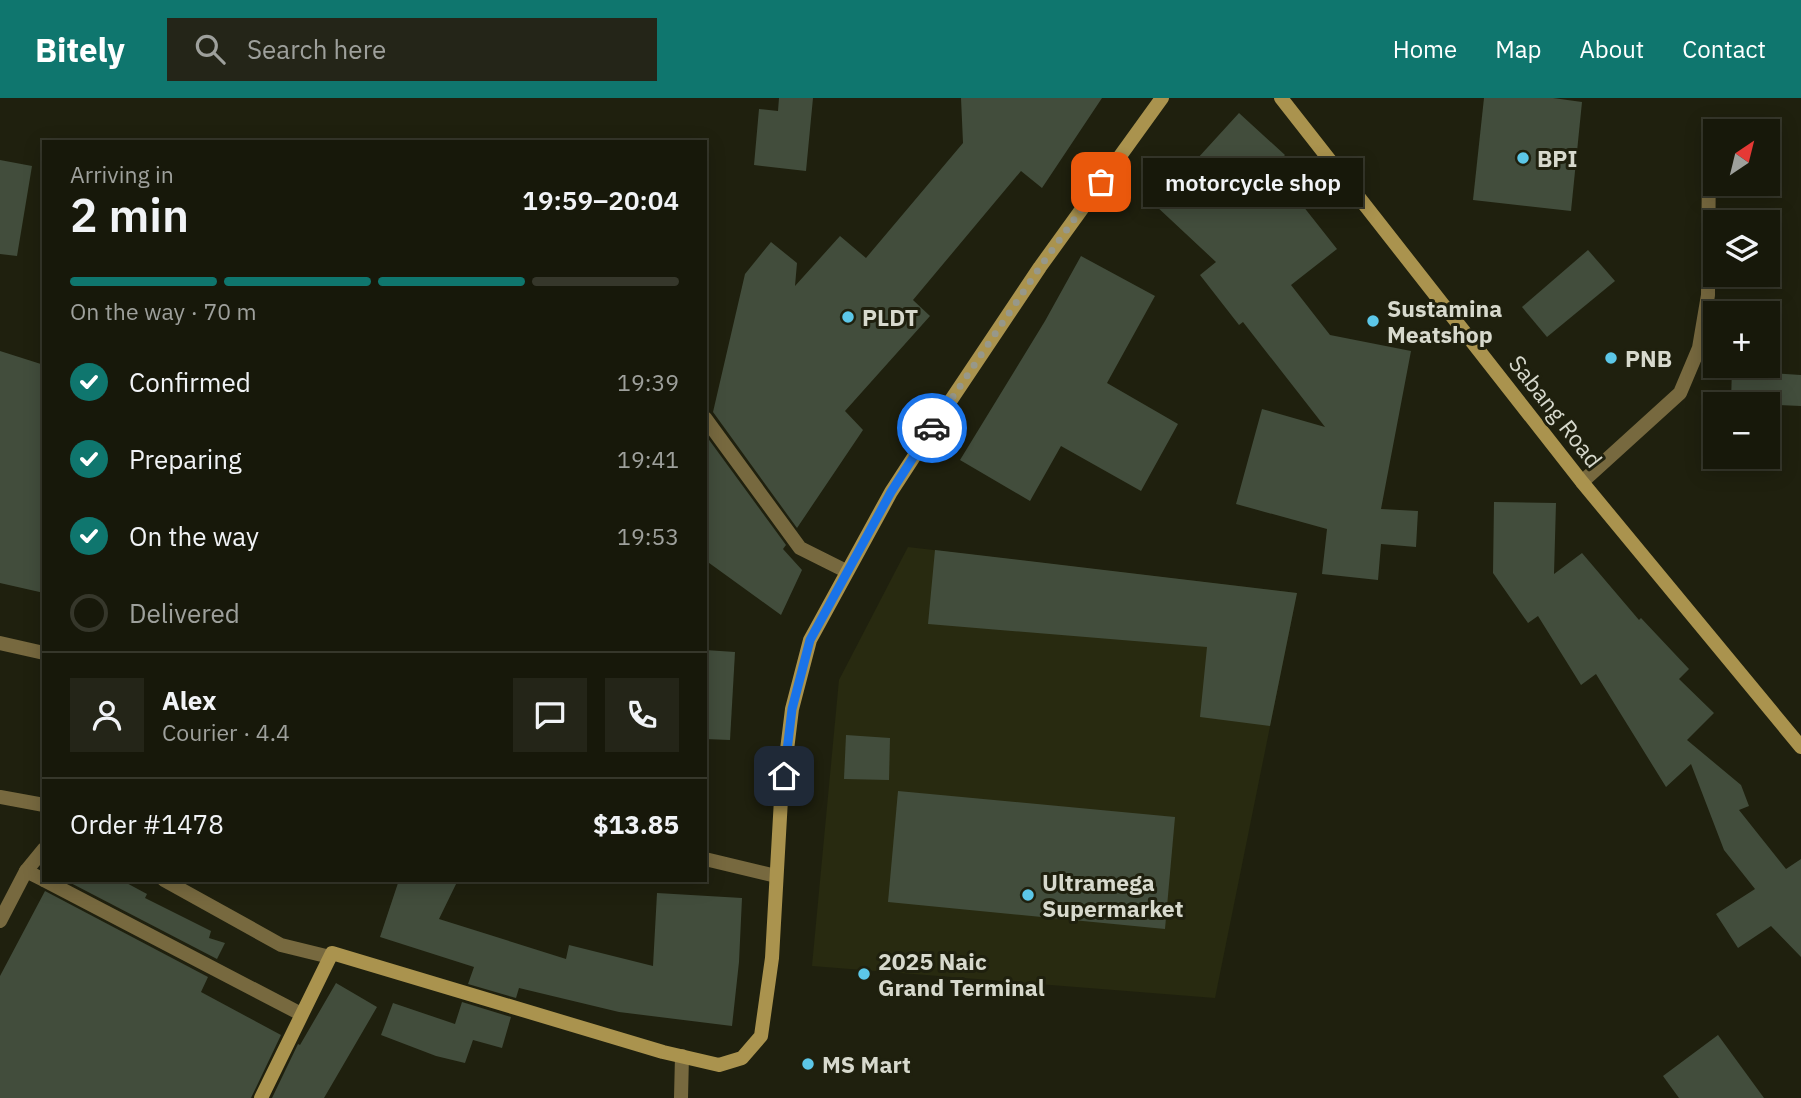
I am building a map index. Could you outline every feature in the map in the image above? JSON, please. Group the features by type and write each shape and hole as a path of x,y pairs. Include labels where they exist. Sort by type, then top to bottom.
{"street":[{"path":"261,1098 332,953 682,1056 719,1065 742,1058 761,1036 772,958 781,799 792,709 810,640 891,492 1040,267 1162,98"},
{"name":"Sabang Road","path":"1281,98 1583,482 1801,747"},
{"path":"1583,482 1680,393 1699,348 1708,295 1709,196"},
{"path":"707,421 800,548 846,571"},
{"path":"0,643 42,653"},
{"path":"1781,721 1801,737"},
{"path":"0,796 42,805"},
{"path":"0,921 26,871 42,851"},
{"path":"707,859 776,876"},
{"path":"26,871 42,879"},
{"path":"48,882 301,1014"},
{"path":"168,882 281,945 330,957"},
{"path":"681,1098 682,1056"}],"shaded area":[{"path":"908,547 1297,593 1215,998 812,966 839,680"}],"building":[{"path":"779,98 813,98 806,171 754,165 759,109 778,111"},
{"path":"961,98 1102,98 1042,188 1021,171 913,300 930,316 845,411 863,430 797,528 713,412 745,274 771,242 797,263 795,286 840,236 866,258 963,143"},
{"path":"1484,98 1553,98 1582,102 1571,211 1473,200"},
{"path":"1239,113 1285,155 1273,168 1337,249 1291,285 1330,335 1411,351 1381,509 1418,511 1416,547 1381,544 1378,580 1322,574 1327,529 1236,504 1262,409 1325,427 1243,322 1239,325 1200,275 1216,262 1155,205"},
{"path":"0,160 32,166 17,256 0,254"},
{"path":"1588,250 1615,281 1547,337 1522,307"},
{"path":"1081,256 1155,296 1107,383 1178,424 1141,491 1061,446 1030,501 960,460 1045,321"},
{"path":"0,351 42,364 42,593 0,583"},
{"path":"1780,374 1801,375 1801,406 1780,405 1780,392 1731,392 1732,378 1780,378"},
{"path":"707,437 786,545 783,549 802,570 781,615 707,561"},
{"path":"1494,502 1556,503 1554,574 1582,553 1639,620 1641,618 1689,669 1679,679 1714,713 1687,740 1741,785 1749,806 1739,810 1786,869 1801,859 1801,957 1771,926 1738,948 1716,914 1755,889 1724,850 1691,764 1666,787 1596,674 1581,685 1538,616 1528,623 1493,573"},
{"path":"935,550 1297,593 1270,726 1200,717 1207,647 928,624"},
{"path":"707,650 735,652 730,740 707,739"},
{"path":"846,735 890,738 889,780 844,779"},
{"path":"898,791 1175,817 1165,929 888,902"},
{"path":"69,882 125,882 147,894 145,898 211,931 209,938 225,943 217,959"},
{"path":"398,882 457,882 439,919 566,959 569,945 653,966 657,893 742,898 732,1026 619,1012 519,988 516,998 468,984 474,967 380,937"},
{"path":"45,891 208,977 201,992 281,1035 251,1098 0,1098 0,976"},
{"path":"336,983 377,1007 324,1098 272,1098 298,1044 300,1045"},
{"path":"462,1002 511,1017 502,1048 473,1040 465,1063 436,1056 381,1035 393,1003 455,1024"},
{"path":"1718,1035 1764,1098 1679,1098 1663,1076"}],"way so far":[{"path":"932,428 1040,267 1101,182"}],"place":[{"name":"BPI","path":"1523,158"},
{"name":"motorcycle shop","path":"1101,182"},
{"name":"PLDT","path":"848,317"},
{"name":"Sustamina Meatshop","path":"1373,321"},
{"name":"PNB","path":"1611,358"},
{"name":"Ultramega Supermarket","path":"1028,895"},
{"name":"2025 Naic Grand Terminal","path":"864,974"},
{"name":"MS Mart","path":"808,1064"}],"route":[{"path":"784,776 792,709 810,640 891,492 932,428"}]}
